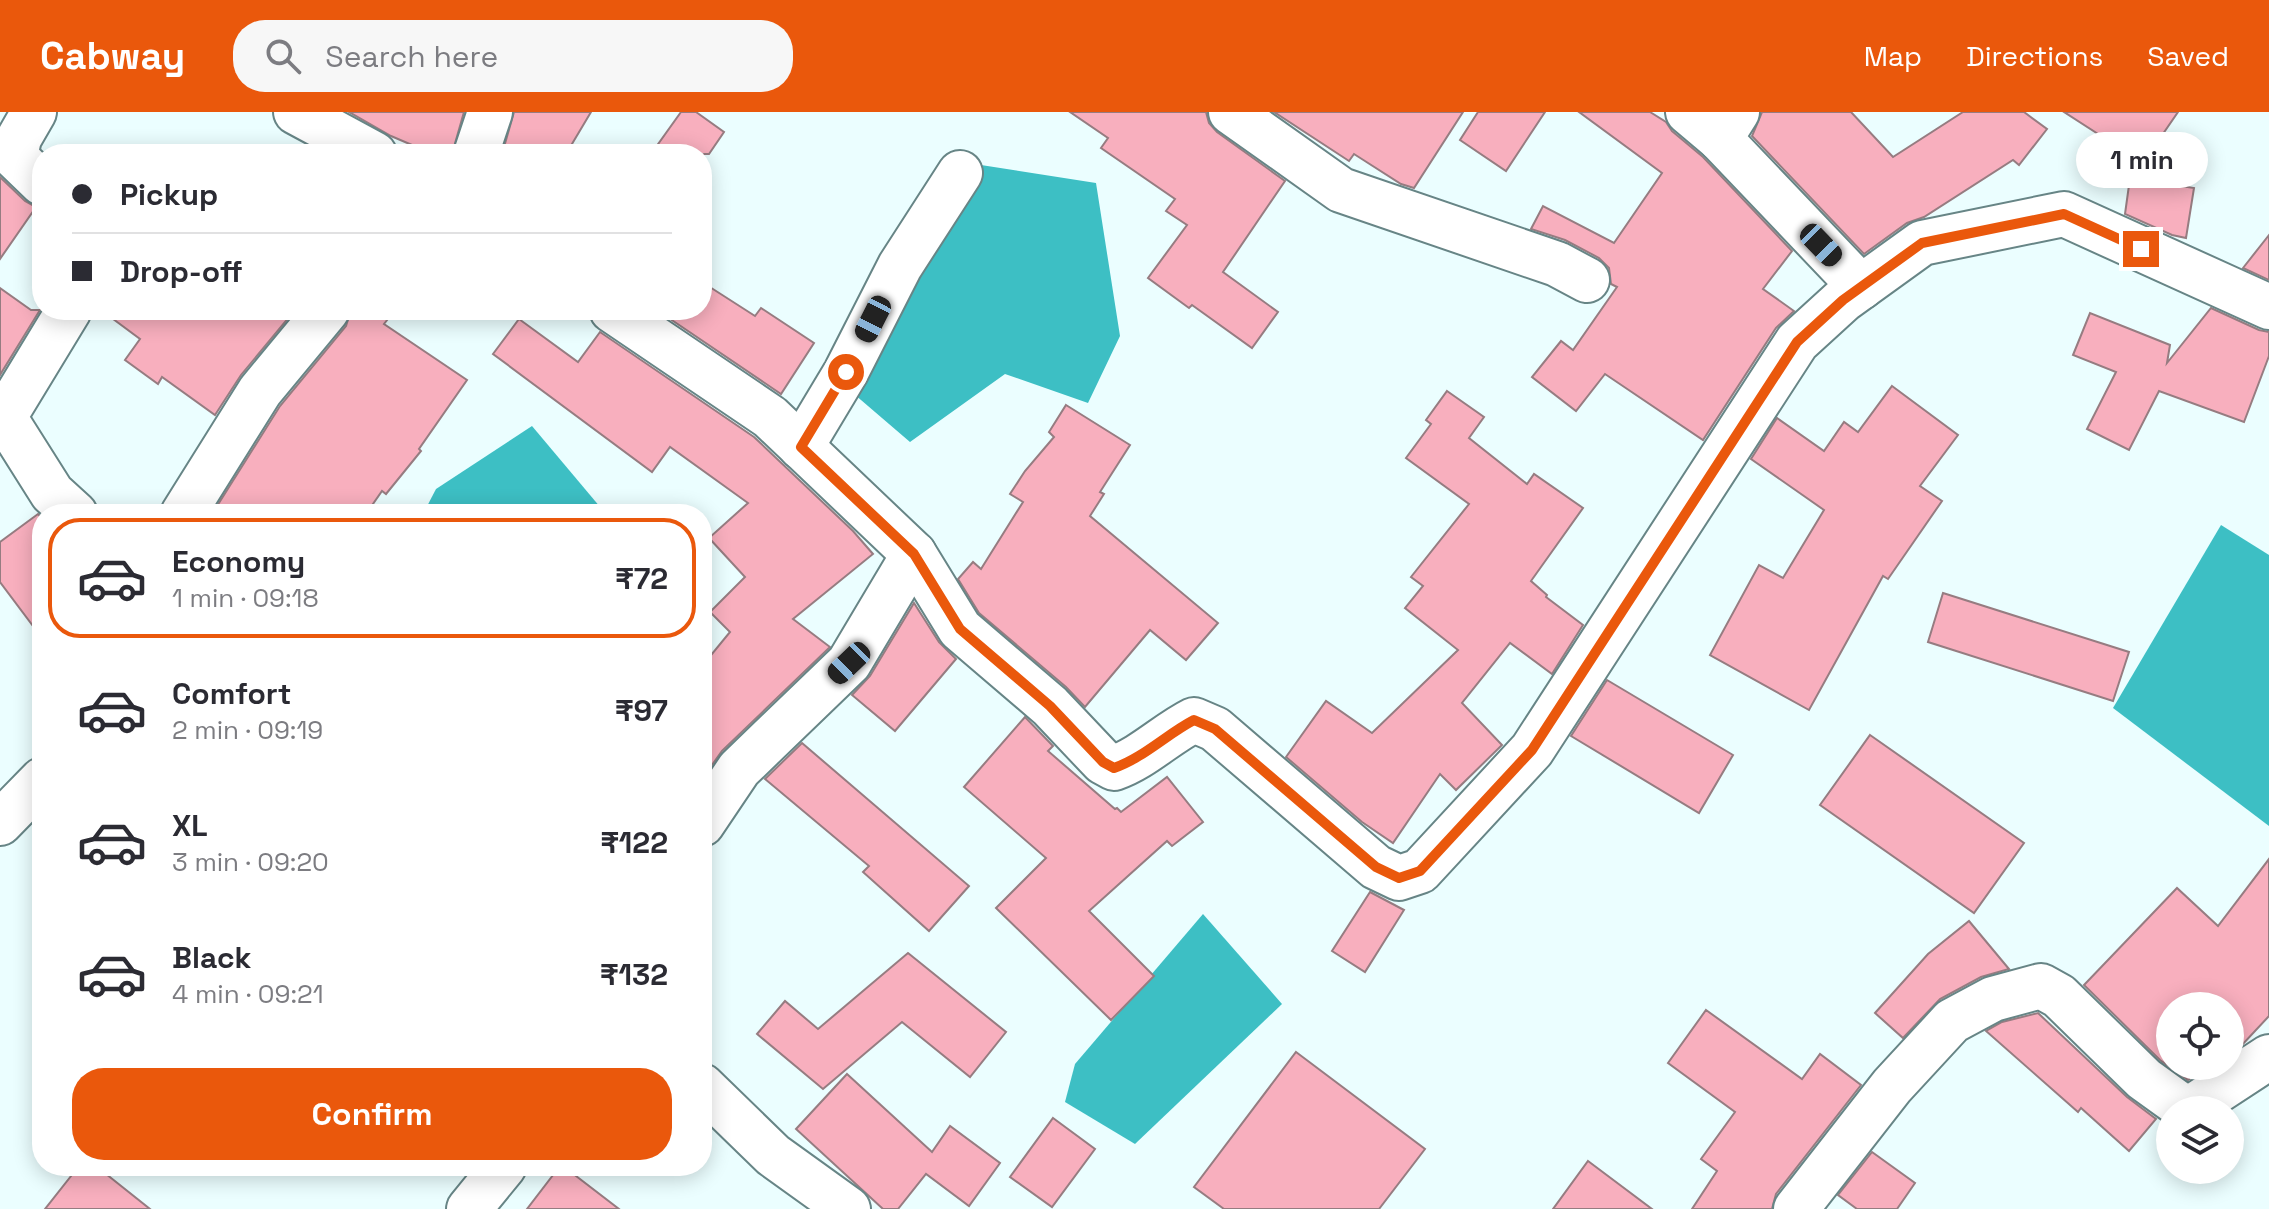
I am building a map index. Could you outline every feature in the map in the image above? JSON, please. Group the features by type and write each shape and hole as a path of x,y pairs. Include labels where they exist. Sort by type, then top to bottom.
{"street":[{"path":"32,173 15,157 19,138 34,112"},
{"path":"296,112 355,144"},
{"path":"479,144 490,112"},
{"path":"1231,112 1341,190 1557,264 1587,280"},
{"path":"1715,121 1861,287"},
{"path":"801,447 846,372 900,266 960,173"},
{"path":"627,320 770,417 914,554 960,629 1050,706 1103,762 1114,768 1129,763 1172,731 1194,720 1215,729 1376,867 1399,878 1420,871 1532,750 1797,342 1861,287 1922,243 2064,214 2269,307"},
{"path":"63,320 4,417 52,493 64,504"},
{"path":"189,504 260,391 319,320"},
{"path":"712,809 739,769 849,663 914,554"},
{"path":"0,823 32,790"},
{"path":"1796,1209 1892,1086 1952,1021 1993,999 2041,986 2059,996 2144,1079 2168,1096"},
{"path":"2209,1096 2269,1057"},
{"path":"712,1096 773,1155 848,1209"},
{"path":"469,1209 496,1176"}],"water":[{"path":"981,165 1096,183 1120,336 1088,403 1005,374 910,442 847,388"},
{"path":"532,426 598,504 428,504 436,489"},
{"path":"2221,525 2269,555 2269,826 2113,708"},
{"path":"1203,914 1282,1004 1135,1144 1065,1102 1075,1064"}],"building":[{"path":"349,112 464,112 455,144 410,144"},
{"path":"514,112 591,112 572,144 505,144"},
{"path":"681,112 696,112 724,132 712,150 712,144 658,144"},
{"path":"1070,112 1206,112 1209,123 1217,132 1285,181 1223,272 1278,312 1252,348 1148,278 1187,225 1166,211 1175,199 1101,148 1108,138"},
{"path":"1274,112 1463,112 1414,188 1401,184 1354,154 1349,161"},
{"path":"1478,112 1545,112 1506,171 1460,140"},
{"path":"1579,112 1650,112 1666,122 1792,251 1763,289 1794,311 1776,328 1703,440 1605,374 1576,411 1532,377 1561,341 1573,350 1617,287 1611,284 1609,268 1599,258 1565,240 1531,229 1543,206 1614,243 1662,173"},
{"path":"1762,112 1851,112 1893,157 1963,112 2024,112 2047,129 2019,165 2013,160 1924,217 1907,223 1864,254 1752,136"},
{"path":"2064,112 2178,112 2143,163"},
{"path":"0,177 32,205 32,213 0,259"},
{"path":"2130,178 2194,188 2186,238 2125,214"},
{"path":"2269,235 2269,280 2243,268"},
{"path":"0,288 32,310 34,320 0,375"},
{"path":"712,288 755,316 761,308 814,343 781,394 672,320 712,320"},
{"path":"2211,308 2269,332 2269,356 2244,422 2159,391 2129,450 2087,429 2116,372 2073,355 2090,313 2170,345 2167,363"},
{"path":"114,320 287,320 241,375 215,415 162,377 158,384 125,360 140,339"},
{"path":"348,320 387,320 384,324 467,380 419,449 421,451 386,494 382,491 373,504 218,504 280,406"},
{"path":"518,320 578,362 600,332 754,437 873,554 793,619 830,647 722,751 712,765 712,654 730,632 712,614 712,610 745,577 712,541 712,535 748,503 670,447 652,472 493,354"},
{"path":"1892,386 1958,435 1920,486 1942,501 1888,579 1883,576 1809,710 1710,655 1759,565 1783,578 1824,510 1751,459 1777,418 1824,451 1844,422 1858,432"},
{"path":"1447,391 1484,417 1469,438 1527,484 1534,474 1583,508 1531,581 1546,597 1583,625 1552,674 1510,643 1462,703 1502,745 1456,790 1440,774 1393,843 1362,822 1286,757 1326,701 1372,733 1458,650 1405,608 1423,586 1411,577 1469,504 1406,458 1431,424 1426,420"},
{"path":"1066,405 1130,445 1100,492 1104,494 1090,516 1218,623 1186,660 1150,630 1085,707 979,613 958,579 973,562 981,569 1023,502 1010,494 1054,437 1049,432"},
{"path":"32,518 32,625 0,582 0,542"},
{"path":"1943,593 2129,652 2113,701 1928,642"},
{"path":"914,603 939,642 956,659 895,731 852,695 870,676"},
{"path":"1607,680 1733,755 1699,813 1571,736"},
{"path":"1025,717 1053,746 1048,751 1115,809 1121,812 1167,777 1203,822 1172,846 1167,841 1089,911 1154,976 1111,1020 996,908 1046,858 964,787"},
{"path":"1870,735 2024,843 1974,913 1820,805"},
{"path":"802,743 969,886 929,931 863,872 869,866 765,779"},
{"path":"2269,859 2269,1016 2244,1043 2244,992 2156,992 2156,1056 2084,985 2177,888 2218,926"},
{"path":"1370,892 1404,910 1365,972 1332,951"},
{"path":"1969,921 2009,969 1981,977 1940,999 1903,1038 1875,1013 1928,954"},
{"path":"908,953 1006,1032 970,1077 902,1022 823,1089 757,1034 785,1001 818,1029"},
{"path":"1706,1010 1802,1079 1820,1054 1861,1085 1776,1194 1772,1209 1692,1209 1717,1171 1701,1159 1735,1112 1668,1063"},
{"path":"2038,1013 2127,1097 2156,1119 2129,1151 2081,1108 2078,1112 1986,1031 2002,1022"},
{"path":"1296,1052 1425,1149 1379,1209 1224,1209 1194,1187"},
{"path":"847,1074 932,1152 950,1126 1000,1163 969,1206 926,1174 898,1209 883,1209 796,1129"},
{"path":"1053,1118 1095,1149 1052,1207 1010,1177"},
{"path":"1872,1152 1915,1183 1897,1209 1857,1209 1838,1195"},
{"path":"1588,1161 1652,1209 1553,1209"},
{"path":"71,1176 109,1176 150,1209 45,1209"},
{"path":"552,1176 576,1176 619,1209 527,1209"}],"route":[{"path":"846,372 801,447 914,554 960,629 1050,706 1103,762 1114,768 1129,763 1172,731 1194,720 1215,729 1376,867 1399,878 1420,871 1532,750 1797,342 1843,300 1922,243 2064,214 2141,249"}]}
